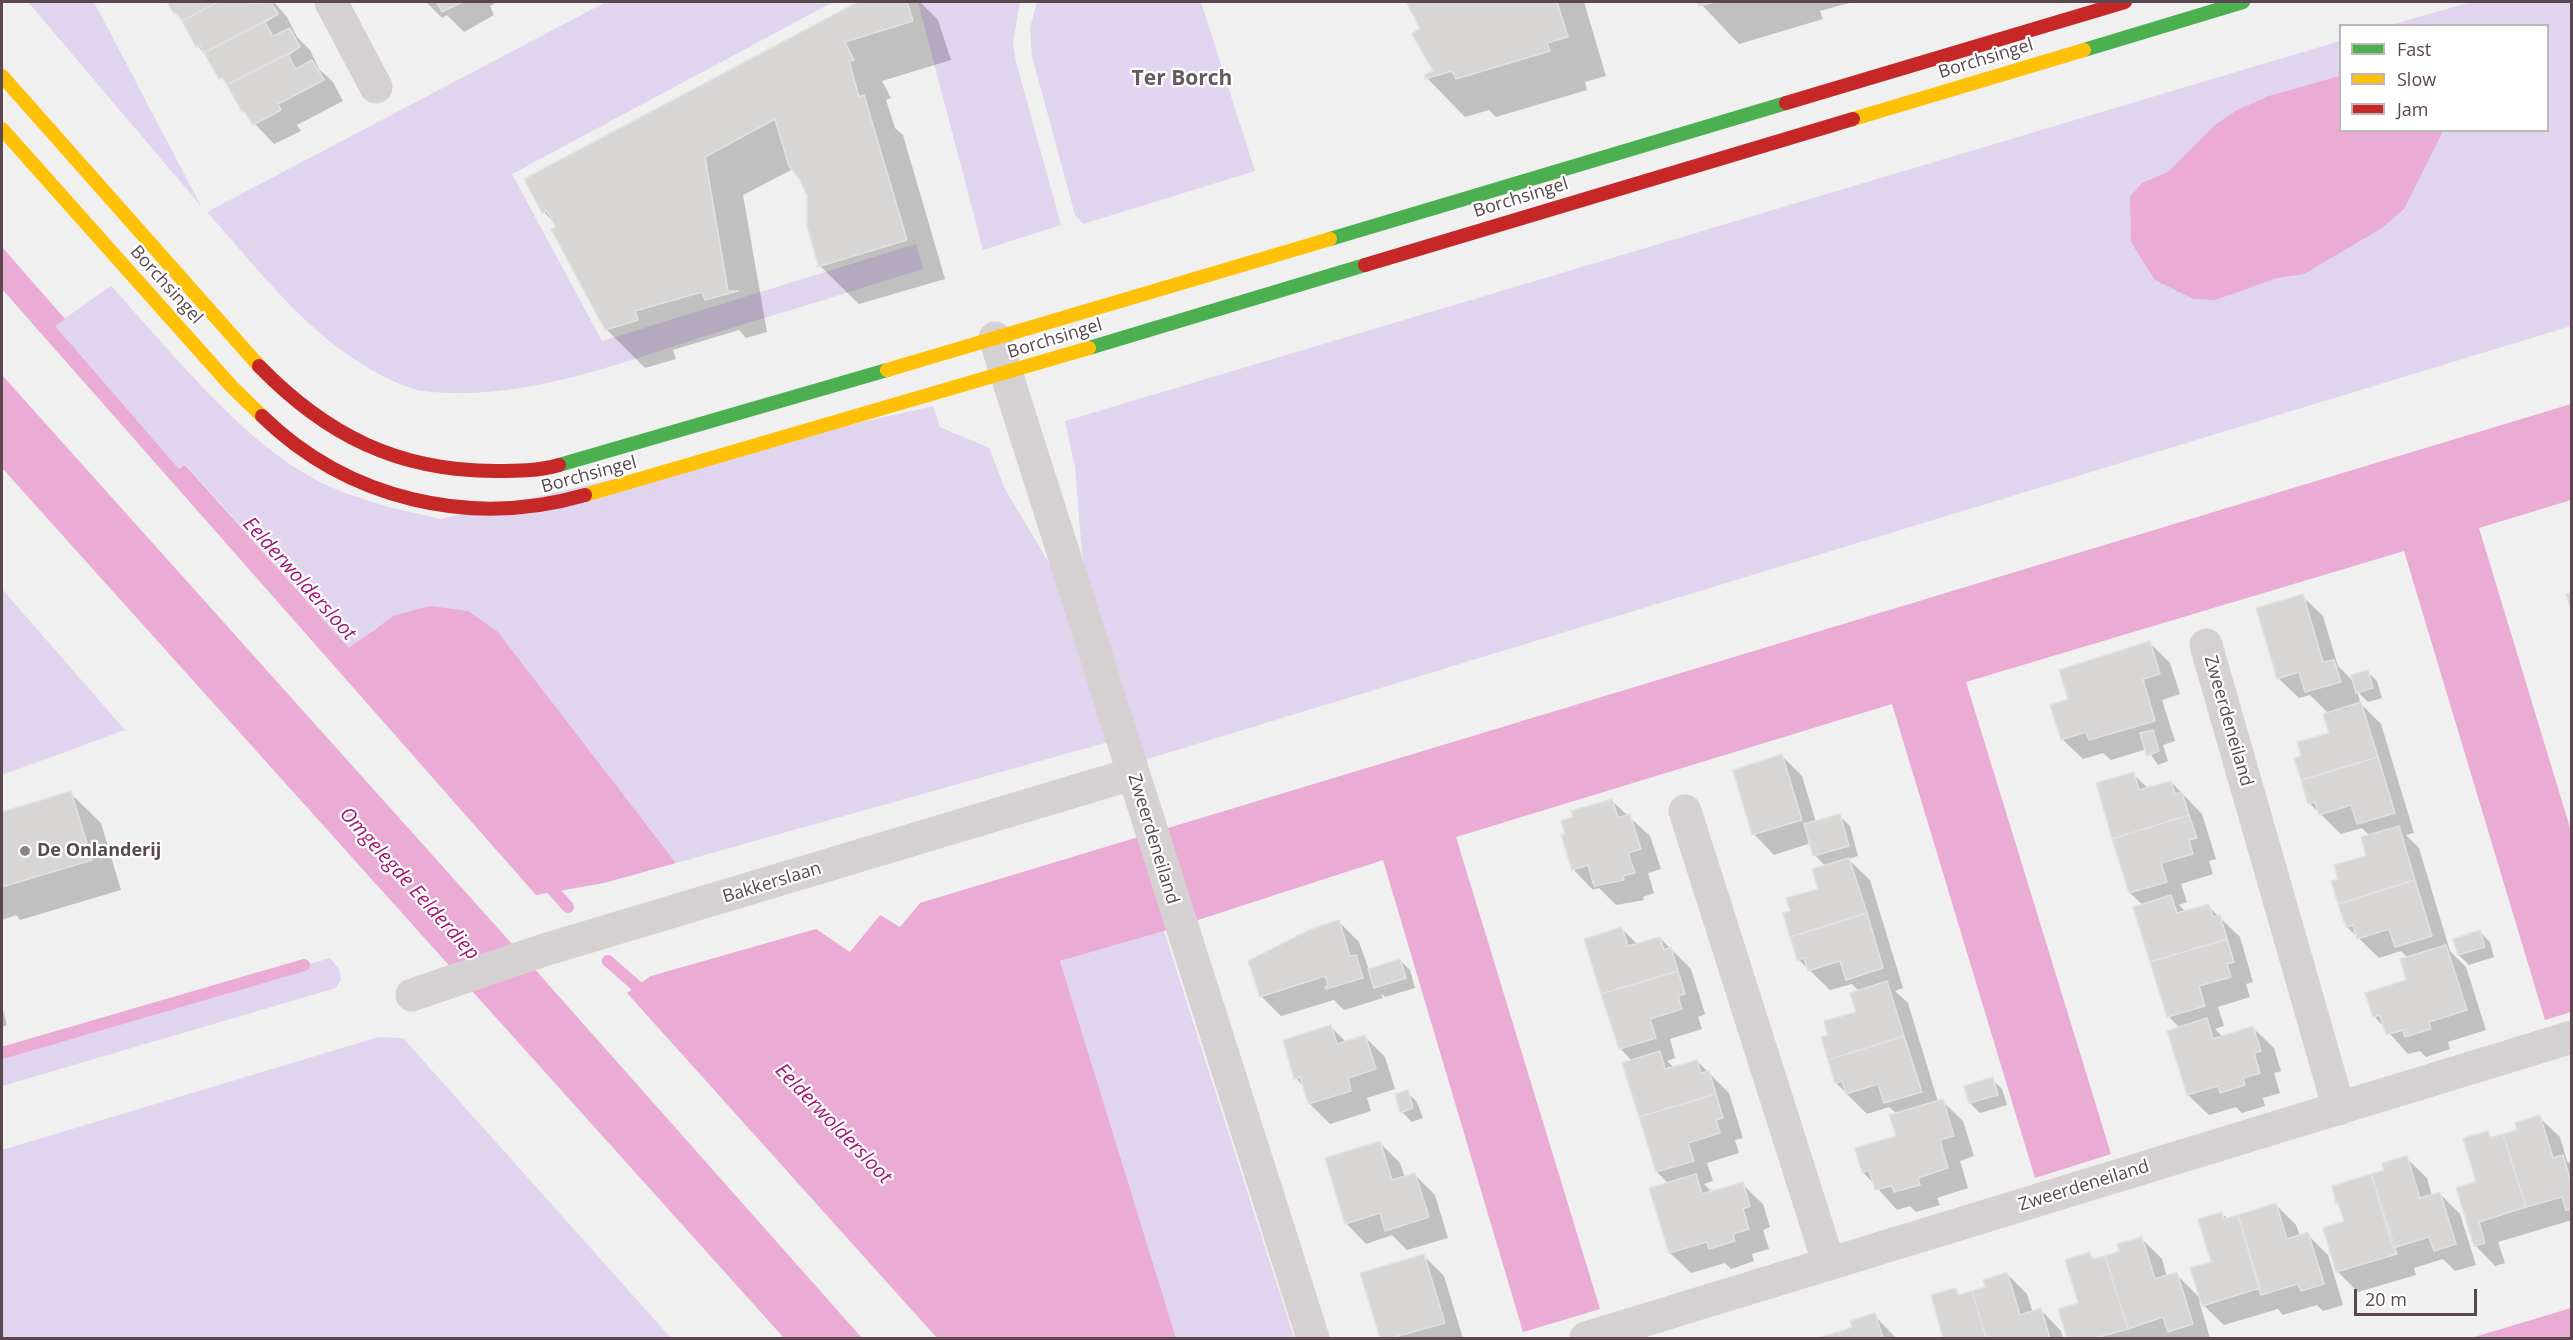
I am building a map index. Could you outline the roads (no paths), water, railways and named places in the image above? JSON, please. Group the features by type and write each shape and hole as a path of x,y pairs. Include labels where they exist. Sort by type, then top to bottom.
{"main road":[{"name":"Borchsingel","path":"2,76 233,336 299,404 333,428 370,447 410,462 443,469 511,472 550,468 995,339 2125,2"},
{"name":"Borchsingel","path":"2,129 260,417 323,465 394,496 466,510 502,511 548,506 1005,373 2242,2"}],"street":[{"path":"331,2 376,87"},
{"name":"Zweerdeneiland","path":"995,339 1182,933 1313,1338"},
{"name":"Zweerdeneiland","path":"2206,645 2339,1109"},
{"name":"Bakkerslaan","path":"412,995 531,955 1132,774"},
{"path":"1685,811 1829,1264"},
{"name":"Zweerdeneiland","path":"1586,1338 2571,1037"}],"water":[{"path":"2339,76 2339,132 2442,132 2404,209 2382,228 2304,274 2277,278 2215,300 2193,299 2155,280 2131,242 2130,197 2142,183 2168,172 2215,125 2237,110 2269,96"},
{"path":"2,247 65,319 55,326 179,469 185,465 349,648 395,615 431,606 468,611 498,632 676,863 604,883 536,895 2,289"},
{"name":"Omgelegde Eelderdiep","path":"2,375 862,1338 784,1338 2,468"},
{"path":"2571,404 2571,500 2479,528 2571,831 2571,1012 2545,1020 2404,551 1966,682 2111,1154 2035,1178 1892,704 1456,837 1600,1309 1523,1332 1383,860 1164,931 1060,961 1176,1338 937,1338 627,993 651,976 816,929 850,952 880,915 900,927 920,903"},
{"path":"2571,1308 2571,1338 2471,1338"}],"waterway":[{"name":"Eelderwoldersloot","path":"545,881 568,907"},
{"name":"Eelderwoldersloot","path":"608,961 648,996"},
{"path":"2,1053 304,965"}],"place":[{"name":"De Onlanderij","path":"25,851"}],"district":[{"name":"Ter Borch","path":"1182,79"}]}
